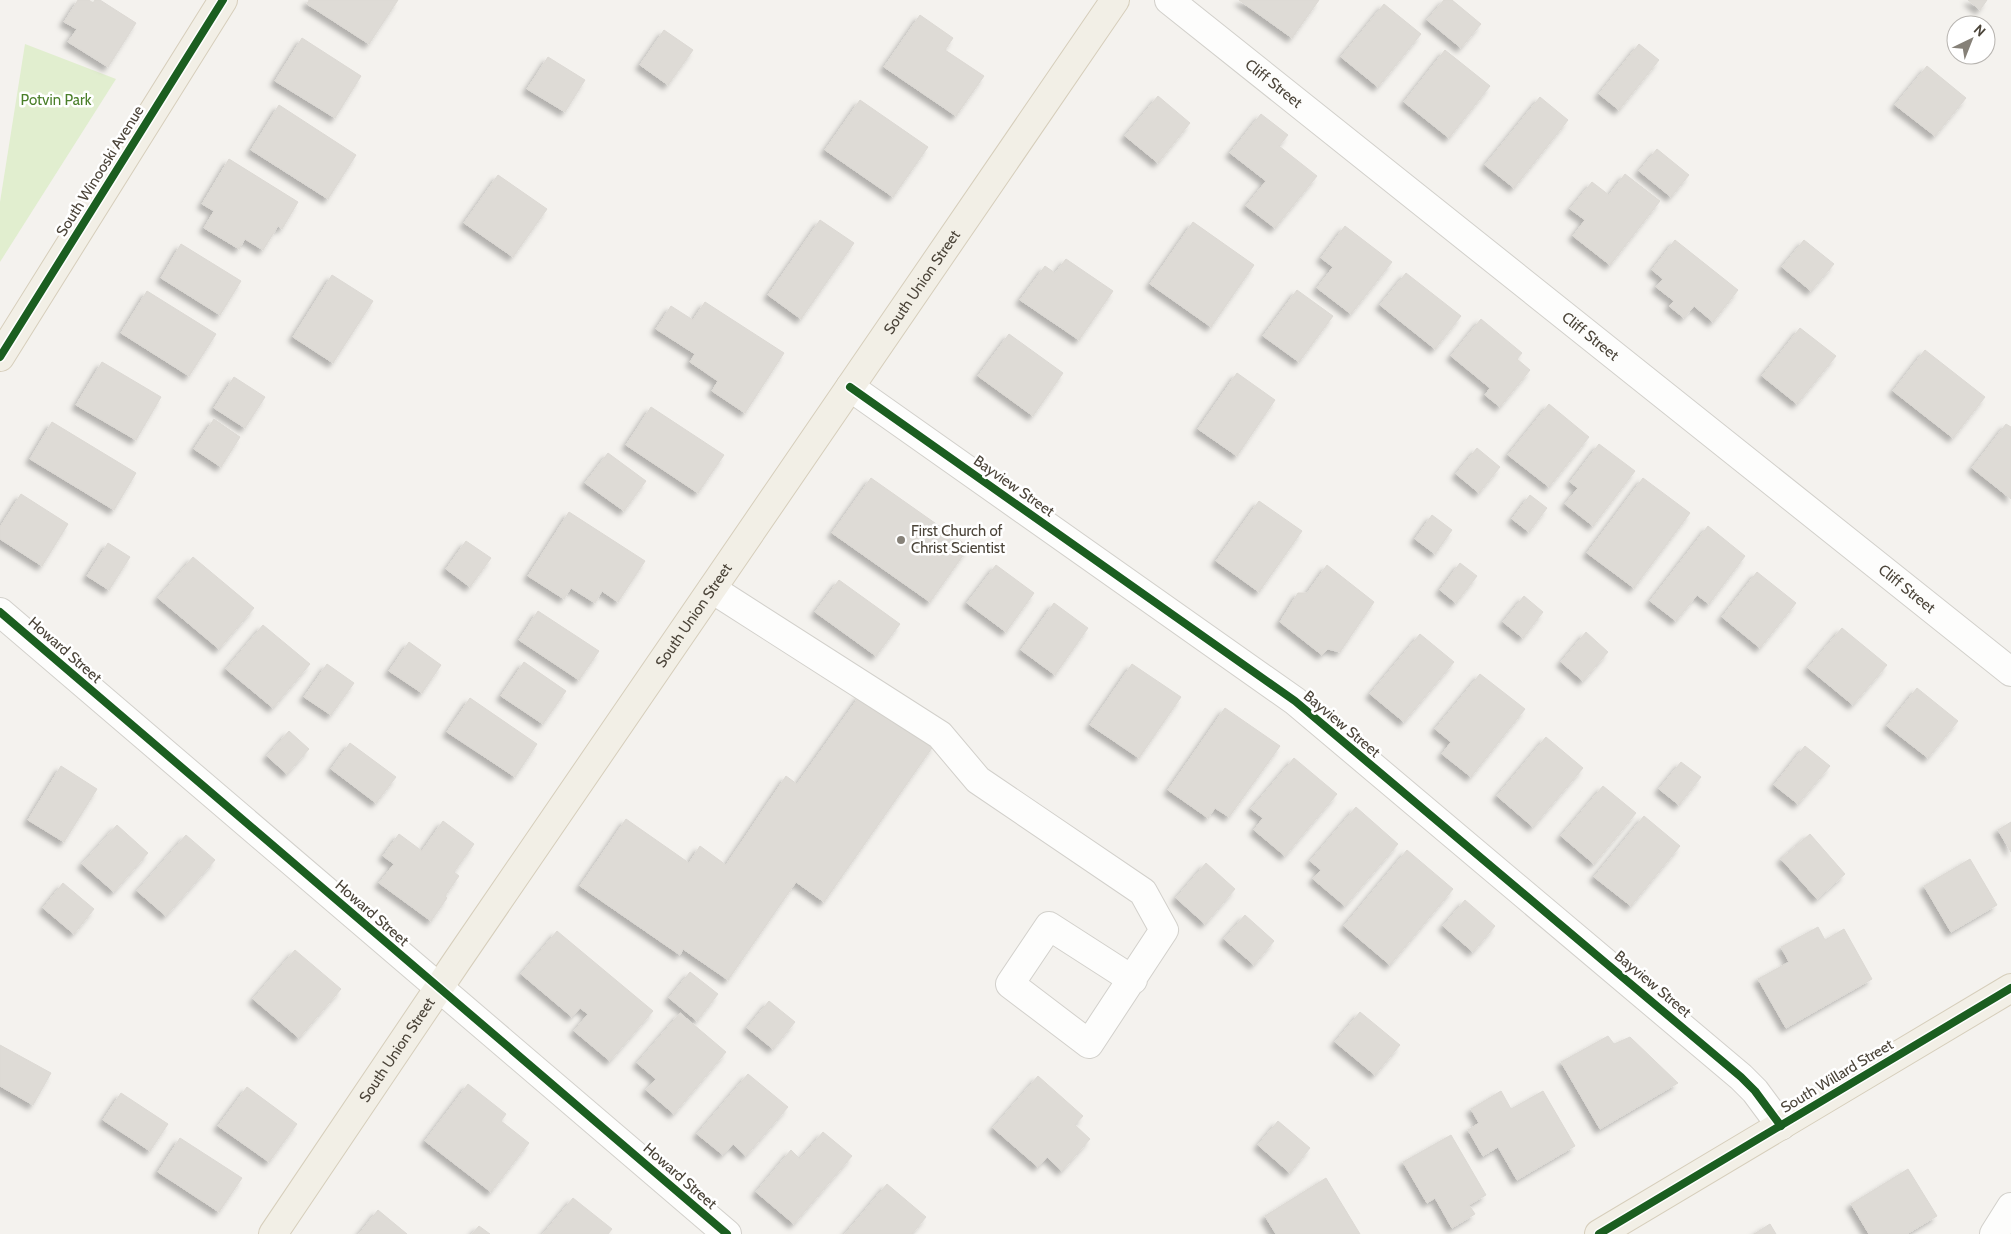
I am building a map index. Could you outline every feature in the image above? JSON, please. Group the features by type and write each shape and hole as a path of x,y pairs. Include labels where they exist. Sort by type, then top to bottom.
{"main road":[{"name":"South Winooski Avenue","path":"0,357 223,0"},
{"name":"South Union Street","path":"273,1234 439,988 1115,0"},
{"name":"South Willard Street","path":"1599,1234 2011,988"}],"street":[{"name":"Cliff Street","path":"1169,0 2011,672"},
{"name":"Bayview Street","path":"850,387 1295,701 1741,1077 1755,1090 1781,1126"},
{"path":"712,589 940,735 978,780 1143,892 1164,930 1133,980 1089,1044 1010,984 1049,926 1133,980"},
{"name":"Howard Street","path":"0,612 727,1234"},
{"path":"1994,1234 2011,1207"}],"green space":[{"name":"Potvin Park","path":"25,44 116,79 0,262 0,202"}],"building":[{"path":"78,0 89,0 93,3 95,0 100,0 136,23 108,67 68,42 77,29 64,22"},
{"path":"309,0 398,0 369,44 307,4"},
{"path":"1239,0 1319,0 1292,38"},
{"path":"1444,0 1452,0 1481,24 1461,48 1427,20"},
{"path":"1968,0 1987,0 1980,10"},
{"path":"1384,4 1421,34 1378,87 1341,57"},
{"path":"920,15 953,38 945,50 984,76 956,116 884,67"},
{"path":"664,30 693,50 668,85 640,65"},
{"path":"302,38 361,76 335,118 275,81"},
{"path":"1639,44 1659,60 1619,110 1599,94"},
{"path":"1445,50 1490,86 1449,138 1404,102"},
{"path":"548,57 585,80 565,112 527,89"},
{"path":"1927,66 1966,98 1935,136 1895,105"},
{"path":"1158,96 1190,123 1158,163 1125,136"},
{"path":"1540,97 1568,120 1514,188 1485,165"},
{"path":"860,100 928,147 893,197 825,150"},
{"path":"279,105 356,155 328,199 251,150"},
{"path":"1261,114 1288,135 1279,146 1317,176 1275,228 1246,206 1266,181 1230,153"},
{"path":"1657,149 1689,175 1671,197 1639,171"},
{"path":"229,159 298,202 282,229 278,226 263,250 245,239 239,249 204,228 214,211 202,204"},
{"path":"1625,174 1660,201 1610,265 1573,236 1585,220 1570,209 1592,182 1609,195"},
{"path":"498,175 547,209 513,257 464,223"},
{"path":"820,220 854,243 801,319 768,295"},
{"path":"1193,222 1254,265 1211,327 1150,284"},
{"path":"1345,226 1392,262 1351,314 1317,288 1333,267 1321,258"},
{"path":"1675,240 1738,290 1713,322 1694,306 1684,318 1669,306 1674,301 1656,287 1663,279 1652,270"},
{"path":"1804,240 1834,264 1811,291 1782,267"},
{"path":"181,244 241,281 220,315 161,278"},
{"path":"1066,259 1113,291 1079,340 1020,300 1045,266 1055,273"},
{"path":"1406,273 1461,316 1435,349 1380,305"},
{"path":"332,275 373,301 333,363 293,337"},
{"path":"1297,290 1333,316 1299,362 1263,336"},
{"path":"147,291 216,334 189,376 121,333"},
{"path":"705,302 784,353 745,413 712,391 718,381 690,362 695,354 656,329 671,306 693,320"},
{"path":"1481,319 1522,353 1517,359 1530,370 1500,407 1485,395 1490,388 1451,356"},
{"path":"1800,328 1836,356 1797,404 1762,376"},
{"path":"1009,334 1063,373 1033,416 978,376"},
{"path":"1925,350 1985,397 1953,438 1893,391"},
{"path":"102,362 161,397 136,440 76,405"},
{"path":"1237,373 1275,400 1237,456 1198,429"},
{"path":"234,377 265,397 245,428 214,408"},
{"path":"1549,404 1589,437 1549,487 1508,455"},
{"path":"651,407 724,455 698,493 626,445"},
{"path":"214,419 240,437 221,467 194,449"},
{"path":"52,422 136,473 114,510 30,459"},
{"path":"2006,424 2011,427 2011,499 1972,468"},
{"path":"1599,444 1635,471 1593,526 1565,504 1578,488 1570,482"},
{"path":"1477,448 1500,467 1479,493 1456,474"},
{"path":"608,453 646,481 624,511 585,483"},
{"name":"First Church of Christ Scientist","path":"871,478 969,547 930,602 832,533"},
{"path":"1643,478 1690,513 1634,588 1587,553"},
{"path":"21,494 68,524 42,566 0,539 0,527"},
{"path":"1530,495 1547,508 1529,532 1512,519"},
{"path":"1259,501 1302,531 1259,592 1216,561"},
{"path":"569,512 645,561 618,602 602,591 595,603 571,588 564,599 528,576"},
{"path":"1432,515 1452,530 1435,554 1415,539"},
{"path":"1708,526 1745,556 1709,604 1697,595 1676,621 1650,601"},
{"path":"466,541 491,558 470,587 446,569"},
{"path":"108,543 130,557 109,590 87,576"},
{"path":"193,557 254,608 219,649 158,598"},
{"path":"1460,563 1477,576 1456,603 1440,590"},
{"path":"996,565 1034,593 1006,632 967,603"},
{"path":"1327,565 1374,602 1340,652 1328,649 1322,655 1280,622 1298,593 1307,593"},
{"path":"1757,572 1796,603 1760,648 1722,617"},
{"path":"839,580 900,624 876,656 815,612"},
{"path":"1524,596 1543,612 1523,638 1503,622"},
{"path":"1054,603 1088,628 1055,675 1021,650"},
{"path":"538,611 599,651 579,680 519,640"},
{"path":"263,625 310,664 273,708 226,669"},
{"path":"1842,628 1887,665 1853,705 1808,668"},
{"path":"1586,632 1608,652 1583,681 1561,662"},
{"path":"1420,634 1454,662 1404,722 1370,694"},
{"path":"409,642 441,665 422,693 389,671"},
{"path":"524,662 566,691 543,724 501,696"},
{"path":"327,664 354,683 331,715 304,697"},
{"path":"1132,664 1181,697 1139,758 1090,725"},
{"path":"1480,674 1525,709 1471,777 1442,754 1451,742 1435,729"},
{"path":"1917,688 1958,721 1928,758 1887,726"},
{"path":"861,694 934,745 824,902 796,882 728,980 683,949 680,955 580,886 626,819 689,863 700,846 726,865 786,776 797,784"},
{"path":"470,698 537,744 515,777 447,732"},
{"path":"1225,708 1280,746 1229,817 1215,808 1208,818 1168,790"},
{"path":"289,731 309,749 287,774 267,756"},
{"path":"1546,737 1583,768 1533,827 1497,796"},
{"path":"350,743 396,777 376,803 331,769"},
{"path":"1805,746 1830,766 1798,804 1774,785"},
{"path":"1294,758 1337,794 1285,856 1254,830 1263,818 1251,809"},
{"path":"1681,762 1701,777 1679,805 1659,789"},
{"path":"61,766 97,789 64,842 28,820"},
{"path":"1603,786 1636,813 1594,864 1561,836"},
{"path":"1356,807 1398,844 1345,906 1313,879 1321,870 1310,861"},
{"path":"1644,816 1680,846 1631,906 1594,877"},
{"path":"443,821 474,844 454,872 459,876 431,921 379,883 394,864 383,856 399,834 422,851"},
{"path":"2011,822 2011,852 1998,830"},
{"path":"117,825 148,853 114,892 82,864"},
{"path":"1810,834 1845,874 1817,899 1781,859"},
{"path":"186,835 215,860 166,916 137,891"},
{"path":"1407,850 1453,889 1390,965 1344,926"},
{"path":"1970,859 1997,905 1951,932 1924,886"},
{"path":"1206,863 1235,889 1205,924 1176,898"},
{"path":"63,883 94,909 74,934 43,908"},
{"path":"1465,900 1495,926 1473,952 1443,926"},
{"path":"1245,915 1274,941 1254,965 1224,939"},
{"path":"1818,927 1825,940 1844,929 1872,979 1786,1028 1758,979 1789,962 1781,947"},
{"path":"557,931 653,1011 610,1061 574,1031 588,1014 580,1008 572,1017 521,974"},
{"path":"295,950 341,989 299,1038 253,999"},
{"path":"690,972 718,994 697,1021 669,998"},
{"path":"769,1001 795,1022 773,1049 747,1028"},
{"path":"1360,1012 1400,1045 1375,1075 1335,1042"},
{"path":"680,1013 726,1052 674,1114 646,1090 656,1079 637,1063"},
{"path":"1608,1036 1614,1044 1630,1037 1678,1083 1600,1129 1561,1062"},
{"path":"0,1045 51,1073 33,1105 0,1086"},
{"path":"748,1074 788,1107 746,1156 733,1144 723,1155 697,1134"},
{"path":"1038,1076 1083,1116 1075,1125 1090,1139 1062,1171 1047,1157 1038,1167 993,1128"},
{"path":"468,1084 506,1114 501,1121 529,1143 491,1192 425,1141"},
{"path":"247,1087 297,1124 269,1162 218,1126"},
{"path":"1501,1091 1511,1109 1543,1091 1575,1146 1517,1180 1498,1147 1483,1156 1468,1130 1479,1123 1471,1109"},
{"path":"121,1093 168,1124 150,1151 103,1120"},
{"path":"1278,1121 1310,1148 1290,1173 1258,1145"},
{"path":"823,1132 852,1156 794,1224 756,1192 791,1150 800,1159"},
{"path":"1451,1135 1486,1195 1469,1205 1475,1214 1452,1228 1435,1198 1427,1203 1403,1162"},
{"path":"180,1138 242,1178 219,1212 158,1172"},
{"path":"1908,1169 1937,1216 1907,1234 1869,1234 1851,1204"},
{"path":"1326,1178 1360,1234 1276,1234 1265,1216"},
{"path":"887,1184 926,1217 912,1234 845,1234"},
{"path":"573,1198 612,1229 608,1234 543,1234"},
{"path":"378,1210 407,1234 359,1234"},
{"path":"1770,1224 1776,1234 1754,1234"},
{"path":"479,1226 490,1234 472,1234"}],"cycle path":[{"path":"0,357 223,0"},
{"path":"850,387 1295,701 1741,1077 1755,1091 1781,1126"},
{"path":"0,612 727,1234"},
{"path":"1599,1234 2011,988"}],"place":[{"name":"First Church of Christ Scientist","path":"901,540"}]}
